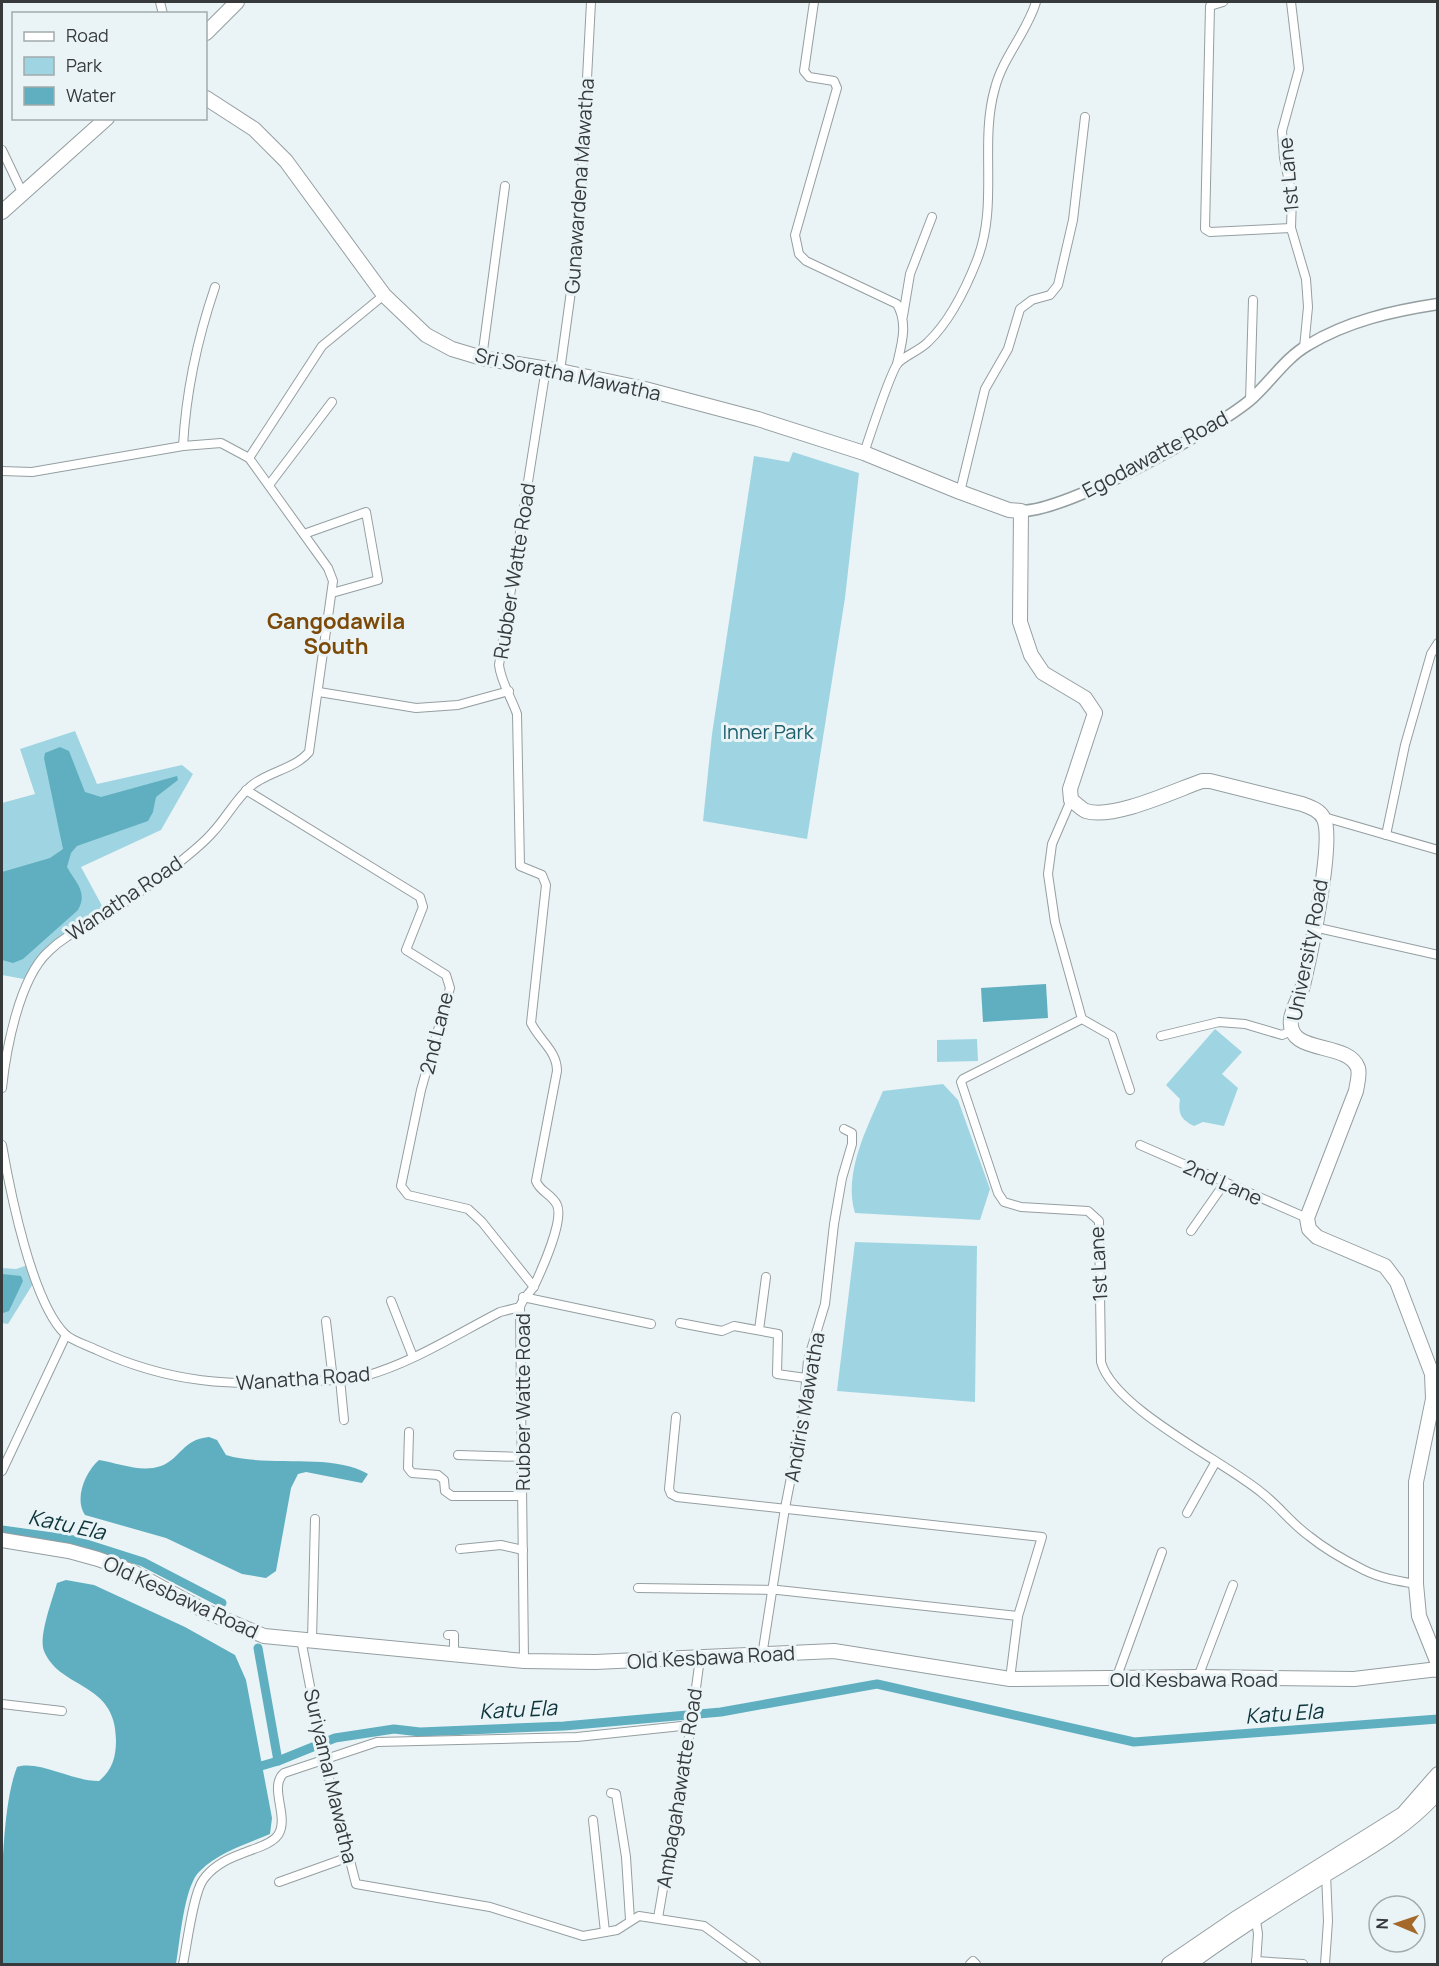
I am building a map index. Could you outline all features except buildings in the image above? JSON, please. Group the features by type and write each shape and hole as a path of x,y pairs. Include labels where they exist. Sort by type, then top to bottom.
{"main road":[{"path":"207,32 237,2"},
{"name":"Sri Soratha Mawatha","path":"207,99 254,129 286,161 339,237 384,295 426,335 452,349 482,358 553,369 645,388 758,419 864,453 960,492 1021,511"},
{"path":"2,212 105,120"},
{"path":"1021,511 1020,622 1030,655 1043,673 1084,698 1095,713 1093,725 1072,777 1071,800 1086,811 1101,812 1137,805 1202,781 1210,781 1302,804 1314,808 1324,818"},
{"name":"University Road","path":"1307,1218 1356,1091 1359,1070 1354,1061 1343,1054 1297,1039 1291,1031 1291,1018 1304,983 1314,927 1328,836 1324,818"},
{"path":"1307,1218 1309,1229 1317,1237 1385,1266 1397,1282 1435,1374 1433,1399 1416,1482 1416,1584 1419,1616 1437,1661 1437,1670"},
{"name":"Old Kesbawa Road","path":"2,1540 69,1551 131,1571 205,1611 264,1636 524,1661 595,1662 850,1652 1010,1679 1198,1677 1354,1679 1437,1670"},
{"path":"1189,1965 1254,1913 1326,1874 1409,1821 1436,1785"},
{"path":"1169,1965 1254,1913 1389,1823 1436,1785"}],"street":[{"name":"Gunawardena Mawatha","path":"553,369 580,204 591,2"},
{"path":"814,2 804,72 809,77 834,81 837,88 800,211 795,235 799,254 806,261 897,304 903,316"},
{"path":"897,364 916,352 939,330 960,296 978,258 990,204 990,125 994,89 1005,62 1032,16 1036,2"},
{"path":"1223,2 1210,6 1205,230 1210,232 1291,228"},
{"name":"1st Lane","path":"1291,2 1299,69 1282,131 1284,158 1292,196 1291,228 1306,279 1308,307 1304,348"},
{"path":"960,492 986,388 1008,349 1020,309 1032,300 1050,295 1058,285 1073,220 1085,117"},
{"path":"2,150 22,192"},
{"path":"482,358 505,186"},
{"path":"864,453 897,364 903,341 903,316 910,274 932,217"},
{"path":"183,446 184,424 202,328 215,287"},
{"path":"249,458 322,346 384,295"},
{"path":"1250,400 1253,300"},
{"name":"Egodawatte Road","path":"1021,511 1066,501 1215,427 1250,400 1304,348 1337,330 1391,311 1437,304"},
{"name":"Rubber Watte Road","path":"524,1661 521,1302 534,1287 558,1223 558,1207 551,1196 538,1188 536,1181 557,1071 557,1060 538,1037 531,1023 546,885 542,875 520,866 517,714 509,691 500,678 499,664 553,369"},
{"path":"269,485 332,402"},
{"name":"Wanatha Road","path":"2,471 32,472 183,446 221,443 249,458 269,485 328,568 332,593 309,752 303,759 257,781 246,790 214,832 173,867 107,915 68,935 46,953 29,980 21,1002 4,1066 2,1088"},
{"path":"304,534 366,512 378,580 332,593"},
{"path":"1386,835 1405,745 1431,654 1437,643"},
{"path":"319,692 416,708 458,705 509,691"},
{"name":"2nd Lane","path":"246,790 420,897 423,907 405,950 446,975 450,988 421,1090 401,1186 408,1195 468,1209 482,1221 534,1287"},
{"path":"1071,800 1052,844 1048,874 1055,922 1082,1019 1112,1036 1130,1090"},
{"path":"1324,818 1437,850"},
{"path":"1314,927 1437,955"},
{"name":"1st Lane","path":"1082,1019 963,1079 961,1086 1004,1202 1022,1207 1088,1211 1099,1221 1101,1362 1105,1375 1137,1405 1215,1463 1262,1492 1309,1536 1364,1570 1390,1580 1416,1584"},
{"path":"1161,1036 1219,1022 1245,1024 1282,1035 1291,1031"},
{"name":"Andiris Mawatha","path":"762,1656 784,1508 803,1416 806,1378 813,1341 825,1304 842,1178 852,1144 852,1133 843,1129"},
{"name":"Wanatha Road","path":"2,1145 8,1178 34,1274 49,1314 66,1335 133,1367 162,1375 238,1385 362,1377 413,1357 521,1302"},
{"name":"2nd Lane","path":"1140,1145 1224,1184 1307,1218"},
{"path":"1191,1231 1224,1184"},
{"path":"759,1330 766,1277"},
{"path":"391,1301 413,1357"},
{"path":"521,1302 651,1324"},
{"path":"326,1321 344,1420"},
{"path":"680,1323 722,1331 734,1326 778,1334 777,1374 806,1378"},
{"path":"2,1471 66,1335"},
{"path":"675,1417 669,1489 671,1494 1042,1537 1018,1616 1010,1679"},
{"path":"409,1432 408,1468 412,1473 438,1475 444,1480 445,1491 452,1496 522,1496"},
{"path":"458,1455 522,1457"},
{"path":"1187,1513 1215,1463"},
{"name":"Suriyamal Mawatha","path":"315,1519 307,1640 319,1735 356,1884 490,1907 583,1936 618,1930 639,1916 704,1926 756,1965"},
{"path":"460,1549 501,1545 523,1550"},
{"path":"1116,1679 1162,1552"},
{"path":"1198,1677 1233,1585"},
{"path":"638,1587 772,1591 1018,1616"},
{"path":"448,1635 454,1635 454,1653"},
{"name":"Ambagahawatte Road","path":"658,1918 700,1658"},
{"path":"2,1704 63,1711"},
{"path":"183,1965 197,1893 203,1880 214,1868 278,1834 282,1818 278,1783 280,1776 324,1757 386,1741 577,1737 691,1725"},
{"path":"611,1793 616,1794 624,1846 630,1920"},
{"path":"593,1820 605,1932"},
{"path":"279,1882 349,1857"},
{"path":"1325,1965 1328,1922 1326,1874"},
{"path":"1254,1913 1256,1963 1303,1965"},
{"path":"970,1965 973,1961 976,1965"}],"green space":[{"name":"Inner Park","path":"793,452 859,473 845,598 807,839 703,821 712,734 754,456 789,462"},
{"path":"75,731 97,784 182,765 193,774 161,830 81,867 107,915 68,935 29,980 2,975 2,803 35,794 20,749"},
{"path":"1215,1029 1242,1052 1222,1074 1238,1088 1224,1126 1203,1122 1194,1126 1183,1118 1179,1108 1180,1099 1166,1085"},
{"path":"977,1039 978,1061 937,1062 937,1040"},
{"path":"943,1084 958,1100 990,1189 980,1220 855,1213 852,1198 854,1167 864,1135 883,1091"},
{"path":"855,1242 977,1246 975,1402 837,1391"},
{"path":"31,1264 36,1279 8,1324 2,1323 2,1268 16,1269"}],"water":[{"path":"60,747 69,751 85,792 101,797 177,776 178,780 156,797 153,812 148,821 77,846 71,853 67,867 81,893 81,904 78,910 23,959 13,963 2,960 2,872 50,858 63,849 44,758 45,753"},
{"path":"1046,984 1048,1018 983,1022 981,988"},
{"path":"2,1274 21,1276 23,1281 9,1311 3,1313"},
{"path":"209,1437 217,1440 226,1455 243,1459 336,1464 353,1467 368,1474 362,1483 306,1472 298,1474 291,1488 276,1571 266,1578 242,1574 166,1538 85,1515 81,1501 83,1486 89,1471 99,1460 138,1468 153,1468 168,1463 187,1445"},
{"path":"66,1580 94,1585 185,1627 235,1655 246,1680 272,1818 270,1834 234,1849 200,1871 190,1888 186,1901 176,1964 2,1964 5,1835 11,1786 17,1767 35,1766 77,1778 99,1781 110,1768 115,1752 114,1721 107,1707 97,1696 62,1673 52,1664 44,1651 44,1627 57,1583"}],"waterway":[{"name":"Katu Ela","path":"2,1530 74,1540 143,1562 222,1603"},
{"name":"Katu Ela","path":"258,1648 278,1761 335,1738 394,1729 420,1732 564,1726 721,1712 877,1684 1134,1742 1438,1719"},
{"path":"249,1762 261,1766 278,1761"}],"district":[{"name":"Gangodawila South","path":"336,634"}]}
